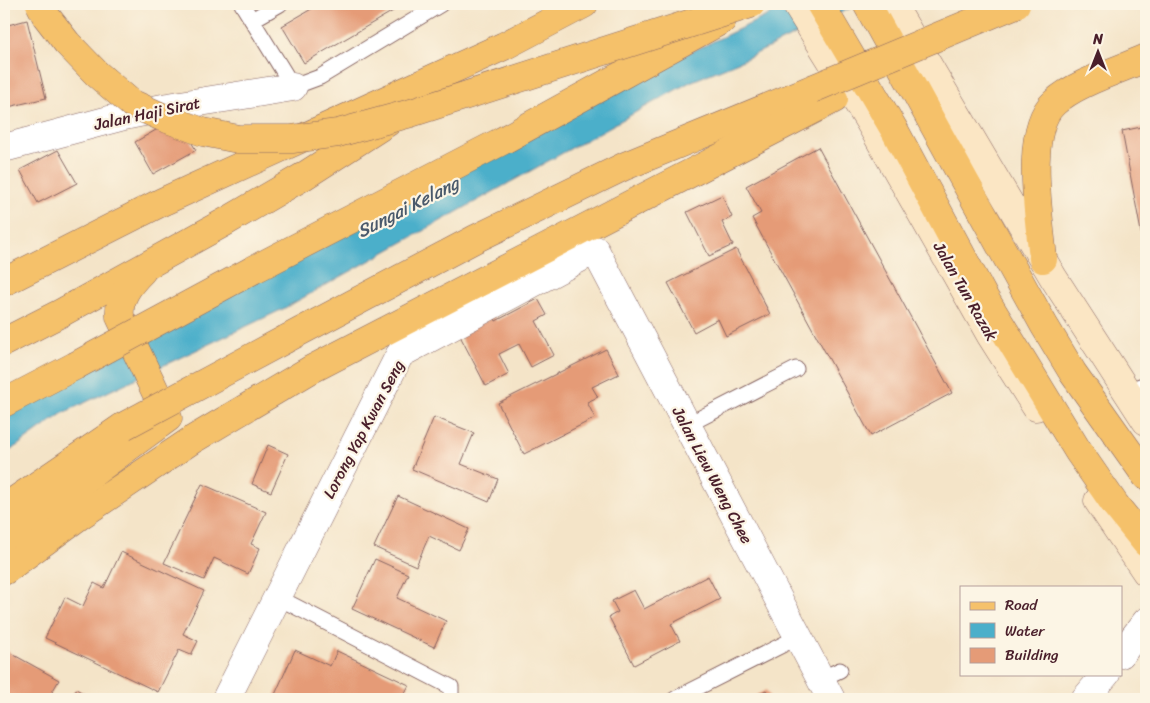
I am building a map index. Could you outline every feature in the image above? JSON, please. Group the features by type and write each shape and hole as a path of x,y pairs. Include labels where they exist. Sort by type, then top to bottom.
{"main road":[{"path":"40,4 46,16 67,43 97,74 132,103 162,117 203,132 238,139 292,139 338,134 411,113 752,4"},
{"path":"4,282 162,202 504,46 584,4"},
{"path":"4,403 253,270 502,141 752,4"},
{"name":"Jalan Tun Razak","path":"796,4 858,103 991,336 1146,572"},
{"name":"Jalan Tun Razak","path":"820,4 895,131 994,313 1078,451 1116,506 1146,543"},
{"path":"867,4 1044,325 1073,373 1146,476"},
{"path":"892,4 1043,259 1136,388 1146,422"},
{"path":"4,508 124,426 475,239 625,166 1016,4"},
{"path":"4,570 78,517 192,440 310,370 893,70 1016,4"},
{"path":"4,342 61,313 304,176 504,46"},
{"path":"1043,259 1035,162 1037,137 1042,120 1052,104 1069,92 1146,58"},
{"path":"4,541 168,418 120,317 124,293 135,278 151,263"},
{"path":"61,313 92,310 120,317"}],"street":[{"name":"Jalan Haji Sirat","path":"4,148 124,116 293,87"},
{"name":"Jalan Liew Weng Chee","path":"595,250 798,637 831,683"},
{"name":"Lorong Yap Kwan Seng","path":"226,699 400,354 595,250"},
{"path":"1122,653 1146,622"},
{"path":"1085,699 1104,676"}],"lane":[{"path":"242,4 293,87 320,77 441,4"},
{"path":"252,20 280,4"},
{"path":"687,425 796,369"},
{"path":"276,597 451,687 451,699"},
{"path":"675,699 798,637"}],"water":[{"name":"Sungai Kelang","path":"792,4 859,4 743,60 690,82 283,309 63,413 4,455 4,413 640,76"}],"building":[{"path":"320,4 405,4 304,63 282,26"},
{"path":"27,20 46,98 4,108 4,26"},
{"path":"177,118 196,150 153,174 135,142"},
{"path":"1146,126 1146,253 1145,253 1122,131"},
{"path":"818,147 952,393 871,436 752,218 761,213 746,186"},
{"path":"58,150 77,183 38,203 20,170"},
{"path":"722,195 732,217 722,222 733,245 709,256 687,212"},
{"path":"736,249 770,314 726,336 718,319 694,332 668,283"},
{"path":"538,299 547,315 536,321 554,355 531,367 519,344 499,354 509,374 486,386 459,334 494,316 496,321"},
{"path":"606,349 619,374 592,387 598,397 587,402 595,418 524,454 498,403"},
{"path":"434,417 474,433 461,464 498,479 489,502 412,469"},
{"path":"268,445 288,454 271,492 252,484"},
{"path":"202,484 266,512 251,544 260,548 248,574 214,558 204,580 164,563"},
{"path":"398,496 469,529 459,550 429,536 416,566 374,547"},
{"path":"121,552 204,591 183,634 198,641 191,655 179,650 158,692 45,638 65,597 83,606 94,583 104,588"},
{"path":"375,559 408,574 397,598 446,621 434,647 352,609"},
{"path":"708,576 720,599 671,624 680,641 634,665 609,617 618,612 612,601 634,590 644,609"},
{"path":"5,650 59,680 48,699 4,699"},
{"path":"295,650 330,666 337,651 409,685 402,699 273,699"},
{"path":"76,689 94,699 71,699"},
{"path":"766,690 771,699 749,699"}]}
